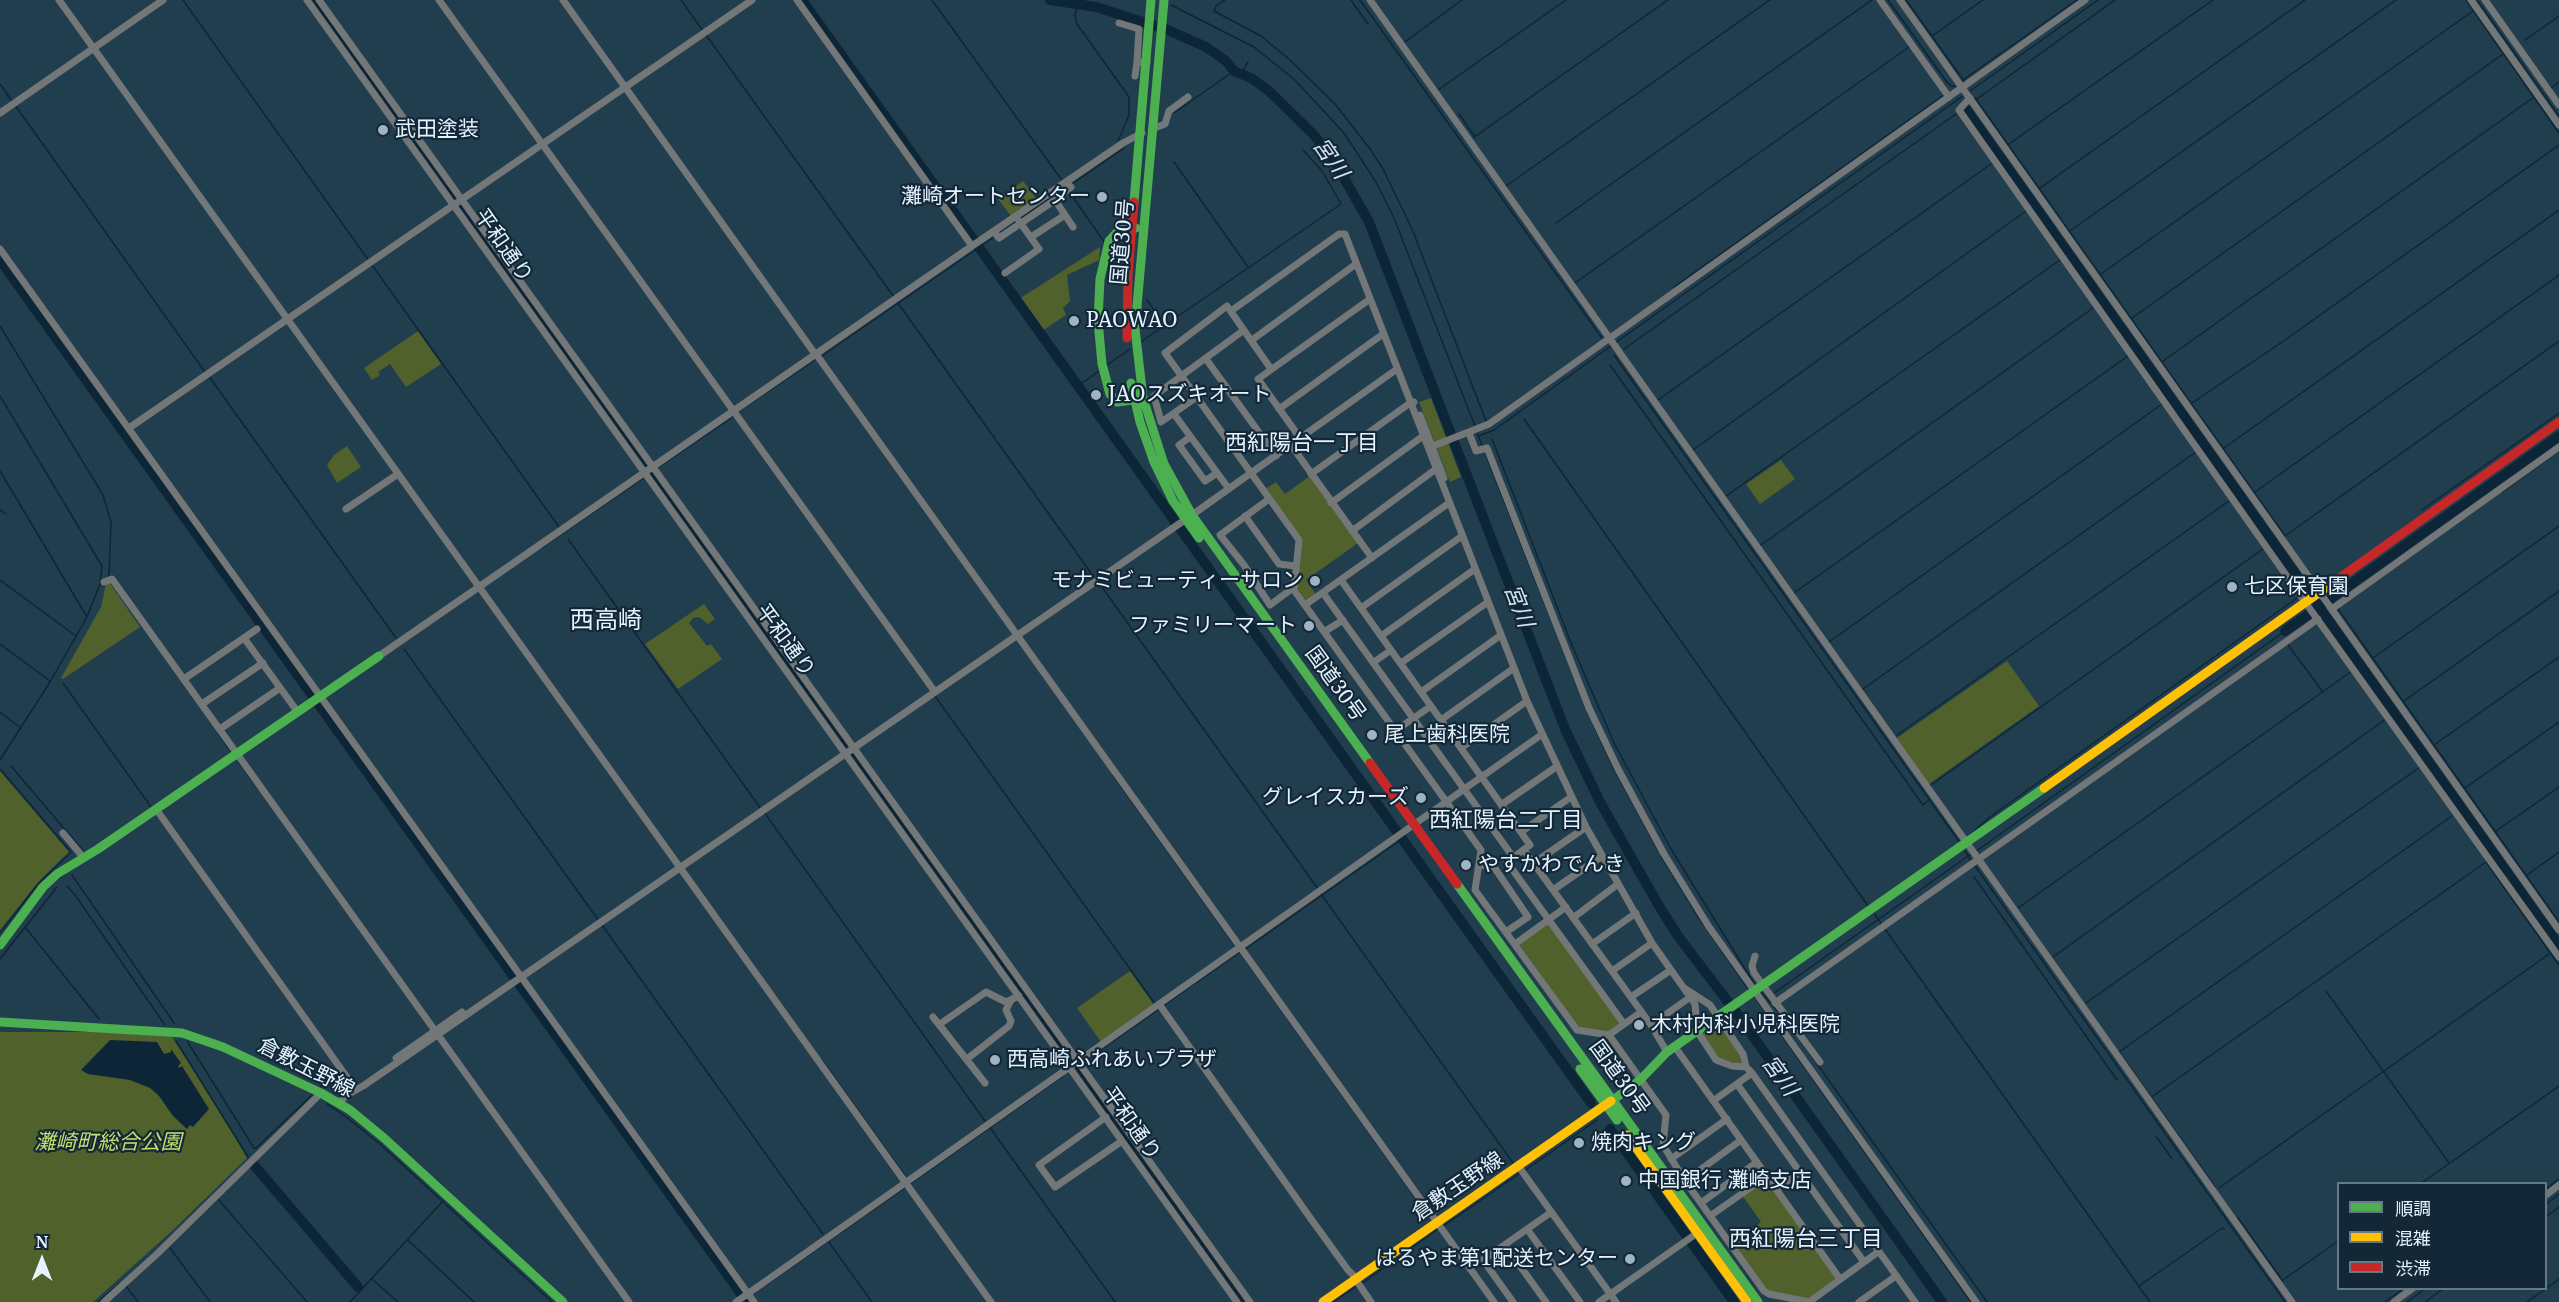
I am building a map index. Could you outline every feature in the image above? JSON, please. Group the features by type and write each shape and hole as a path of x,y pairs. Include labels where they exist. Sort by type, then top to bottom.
{"main road":[{"name":"国道30号","path":"1150,3 1142,62 1136,353 1139,399 1164,464 1182,521 1406,831 1609,1103 1695,1234 1747,1302"},
{"name":"国道30号","path":"1138,229 1164,3"},
{"path":"1142,62 1158,63"},
{"path":"1138,229 1116,230 1107,245 1098,298 1103,368 1114,400 1120,402 1139,399"},
{"name":"倉敷玉野線","path":"1323,1302 1358,1282 1521,1170 1640,1080 1671,1050 1697,1031 2311,609 2320,594 2559,422"},
{"path":"0,945 43,887 57,874 157,811 297,711 380,656"},
{"name":"倉敷玉野線","path":"0,1022 182,1033 223,1047 321,1093 369,1125 443,1197 563,1302"},
{"name":"国道30号","path":"1695,1234 1758,1302"}],"street":[{"path":"59,0 96,47 398,474 682,867 991,1302"},
{"path":"0,113 163,0"},
{"name":"平和通り","path":"307,0 458,202 850,750 1019,996 1076,1064 1122,1141 1237,1302"},
{"path":"319,0 458,202 646,458 650,471 675,500 850,750 1250,1302"},
{"path":"439,0 934,693"},
{"path":"563,0 1016,637 1494,1302"},
{"path":"129,428 752,0"},
{"path":"797,0 975,244"},
{"path":"1370,0 2292,1302"},
{"path":"1880,0 1949,97"},
{"path":"1900,0 2559,930"},
{"path":"1435,446 1490,424 1612,342 1949,97 1966,93 2085,0"},
{"path":"2471,0 2559,124"},
{"path":"2485,0 2559,105"},
{"path":"1119,23 1139,29 1142,62 1135,76"},
{"path":"1966,93 1959,110 2559,957"},
{"path":"380,656 735,413 975,244 996,234 1051,199 1123,143 1166,124 1169,111 1188,97"},
{"path":"1051,199 1073,227"},
{"path":"1031,237 1065,215"},
{"path":"1005,273 1039,249 1019,220"},
{"path":"1231,311 1342,232 1345,234 1474,569 1556,767 1586,827 1652,943 1695,1004 1697,1031 1716,1060 1732,1066 1746,1067"},
{"path":"0,249 746,1298 1076,1064 1242,950 1541,735"},
{"path":"1252,340 1356,264"},
{"path":"1300,438 1258,379 1370,299"},
{"path":"1271,369 1227,306 1165,353 1299,540 1293,588 1481,850 1475,890 1577,1030 1609,1035 1641,1012"},
{"path":"1197,397 1161,422 1154,396 1244,330"},
{"path":"1279,409 1383,334"},
{"path":"1206,359 1276,456"},
{"path":"339,1103 355,1089 436,1032 601,924 1016,637 1276,456 1396,369"},
{"path":"1311,474 1414,402 1435,446 1449,492 1449,503"},
{"path":"1174,414 1229,489"},
{"path":"1473,431 1476,451 1487,448 1572,665 1613,759 1664,854 1753,993 1820,1062"},
{"path":"1331,503 1424,436"},
{"path":"1190,437 1179,445 1205,481 1217,473"},
{"path":"1291,445 1372,558"},
{"path":"2331,607 2559,447"},
{"path":"1352,531 1436,469"},
{"path":"346,509 398,474"},
{"path":"1269,499 1220,535 1245,565 1270,605 1293,588"},
{"path":"1305,605 1449,503"},
{"path":"1245,516 1279,564 1296,566"},
{"path":"1361,608 1462,536"},
{"path":"1381,636 1474,569"},
{"path":"1341,580 1530,845 1507,862 1624,1024"},
{"path":"108,581 184,679 629,1302"},
{"path":"1323,592 1513,857"},
{"path":"1401,663 1488,602"},
{"path":"1775,1003 1979,858 2311,609"},
{"path":"1324,632 1343,620"},
{"path":"184,679 257,629"},
{"path":"1421,692 1501,635"},
{"path":"244,638 297,711"},
{"path":"1374,662 1391,650"},
{"path":"202,704 263,663"},
{"path":"1441,720 1514,668"},
{"path":"220,729 280,688"},
{"path":"1461,748 1527,701"},
{"path":"1395,731 1431,706"},
{"path":"1502,805 1556,767"},
{"path":"1521,832 1571,797"},
{"path":"157,811 355,1089"},
{"path":"1534,863 1586,827"},
{"path":"63,833 83,857"},
{"path":"1524,850 1641,1012 1713,1101 1840,1279"},
{"path":"1553,890 1602,856"},
{"path":"1479,865 1494,867 1528,917 1506,932"},
{"path":"1573,918 1618,885"},
{"path":"1515,944 1566,907"},
{"path":"1592,944 1636,914"},
{"path":"1612,971 1652,943"},
{"path":"1753,993 1752,966 1755,956"},
{"path":"1631,997 1671,970"},
{"path":"1682,986 1705,1000 1719,1016 1743,1054 1746,1067 1913,1301"},
{"path":"940,1024 986,992 995,998 1010,1002"},
{"path":"1753,993 1775,1003 1976,1302"},
{"path":"967,1059 1009,1026 1011,1021 1006,1010 1010,1002 1019,996"},
{"path":"1651,1025 1689,998"},
{"path":"1159,1006 1371,1302"},
{"path":"455,1020 462,1012"},
{"path":"933,1017 985,1083"},
{"path":"1609,1035 1666,1115 1663,1145 1671,1159 1766,1293 1809,1302 1878,1252"},
{"path":"1713,1101 1752,1073"},
{"path":"1737,1084 1864,1262"},
{"path":"104,1302 158,1253 321,1093"},
{"path":"1106,1117 1039,1165 1055,1187 1122,1141"},
{"path":"1671,1159 1726,1119"},
{"path":"1685,1181 1741,1140"},
{"path":"1701,1203 1757,1162"},
{"path":"1521,1170 1616,1302"},
{"path":"1776,1189 1800,1172"},
{"path":"1710,1216 1767,1176"},
{"path":"2547,1194 2559,1185"},
{"path":"1513,1302 1484,1260 1550,1213"},
{"path":"1527,1229 1580,1302"},
{"path":"1599,1302 1695,1234"},
{"path":"1505,1245 1546,1302"},
{"path":"1859,1302 1896,1276"},
{"path":"2394,1302 2411,1290"}],"green space":[{"path":"1023,181 1036,198 1011,216 998,199"},
{"path":"1100,247 1099,260 1067,275 1070,301 1063,308 1066,315 1042,331 1019,299"},
{"path":"418,331 441,364 406,387 390,364 378,372 380,375 372,380 364,368"},
{"path":"1431,398 1461,477 1450,482 1419,402"},
{"path":"347,446 361,467 337,483 327,465 334,455"},
{"path":"1781,460 1795,479 1760,504 1746,484"},
{"path":"1310,476 1358,543 1306,580 1316,595 1306,600 1295,585 1302,540 1265,489 1276,482 1285,494"},
{"path":"109,582 140,627 63,679 61,678 101,607 106,584"},
{"path":"704,604 715,619 708,624 699,617 693,618 689,623 707,646 711,644 722,659 678,689 645,644"},
{"path":"2007,661 2039,706 1929,784 1897,738"},
{"path":"0,771 69,852 41,879 0,930"},
{"path":"1549,922 1622,1024 1609,1032 1578,1027 1519,944"},
{"path":"1130,971 1154,1005 1101,1042 1077,1008"},
{"path":"1718,1021 1740,1053 1741,1065 1719,1058 1703,1036 1703,1031"},
{"name":"灘崎町総合公園","path":"0,1032 103,1032 172,1037 222,1114 247,1158 173,1230 93,1302 0,1302"},
{"path":"1766,1179 1837,1278 1809,1299 1767,1291 1732,1243 1761,1222 1742,1195"}],"water":[{"path":"110,1040 157,1042 164,1054 171,1052 171,1049 181,1063 179,1068 182,1066 209,1109 193,1127 190,1125 187,1129 150,1088 130,1080 88,1074 81,1070"}],"waterway":[{"path":"183,0 369,261"},
{"path":"313,0 1244,1302"},
{"path":"681,0 703,31"},
{"path":"802,0 1591,1103"},
{"path":"932,0 1061,179"},
{"name":"宮川","path":"1050,0 1096,7 1168,30 1206,47 1226,61 1234,71 1251,78 1269,91 1314,135 1336,164 1369,222 1565,729 1600,802 1678,936 1735,1011 1942,1302"},
{"path":"1225,0 1216,6 1214,11 1261,36 1290,60 1335,104 1383,169 1412,229 1486,421"},
{"path":"1351,0 1368,24"},
{"path":"1360,0 1602,338"},
{"path":"1405,42 1462,0"},
{"path":"1438,90 1566,0"},
{"path":"1473,138 1668,0"},
{"path":"1506,186 1770,0"},
{"path":"1556,223 1872,0"},
{"path":"1888,0 1946,81 1951,86 1955,86"},
{"path":"1906,0 1964,81"},
{"path":"1932,36 1983,0"},
{"path":"1963,80 2077,0"},
{"path":"1970,91 2098,0"},
{"path":"1977,99 2115,0"},
{"path":"2009,144 2213,0"},
{"path":"2040,188 2305,0"},
{"path":"2070,231 2396,0"},
{"path":"2466,0 2559,133"},
{"path":"2477,0 2559,116"},
{"path":"1078,3 1075,15 1077,24 1129,97 1129,115 1118,141"},
{"path":"1171,5 1254,47 1295,80 1344,133 1376,182 1394,218 1475,426"},
{"path":"2101,274 2473,11"},
{"path":"2525,40 2559,16"},
{"path":"706,35 894,297"},
{"path":"1575,283 1909,47"},
{"path":"2132,318 2503,54"},
{"path":"1241,74 1248,62"},
{"path":"1174,113 1234,71"},
{"path":"2551,88 2559,82"},
{"path":"0,84 12,101"},
{"path":"1674,287 1944,95"},
{"path":"1615,343 1963,96"},
{"path":"2163,361 2534,97"},
{"path":"1975,98 2285,536 2559,341"},
{"path":"15,105 205,372"},
{"path":"1965,108 2559,946"},
{"path":"1459,114 1475,137"},
{"path":"1624,349 1956,114"},
{"path":"2192,403 2285,340 2559,145"},
{"path":"1072,184 1124,148"},
{"path":"1142,341 1341,204 1322,171 1303,150"},
{"path":"1174,162 1248,267"},
{"path":"1658,400 1991,164"},
{"path":"1020,219 1060,191"},
{"path":"1070,193 1105,243"},
{"path":"2224,448 2559,210"},
{"path":"1693,450 2026,211"},
{"path":"1000,233 1016,222"},
{"path":"820,357 994,237"},
{"path":"1112,251 1119,262"},
{"path":"0,260 747,1302"},
{"path":"1726,496 2060,260"},
{"path":"372,265 559,527"},
{"path":"2255,492 2559,275"},
{"path":"1147,300 1164,324"},
{"path":"898,303 1096,580"},
{"path":"1761,545 2093,308"},
{"path":"0,326 103,495 111,522 109,577"},
{"path":"1479,436 1494,430 1611,346"},
{"path":"1107,365 1130,349"},
{"path":"1614,355 1960,843"},
{"path":"1794,593 2128,356"},
{"path":"738,412 816,359"},
{"path":"1610,365 1923,805 1929,800"},
{"path":"1078,386 1099,371"},
{"path":"208,375 396,638"},
{"path":"0,396 102,566 100,584 87,617"},
{"path":"1829,642 2162,404"},
{"path":"2422,510 2559,413"},
{"path":"656,469 734,416"},
{"path":"1524,419 1868,906"},
{"path":"1477,433 1482,445"},
{"path":"2285,631 2559,436"},
{"path":"1492,439 1571,643 1615,745 1671,849 1755,985"},
{"path":"2502,492 2559,451"},
{"path":"1863,689 2196,452"},
{"path":"1485,453 1578,688"},
{"path":"0,471 87,617 50,682 0,760"},
{"path":"540,549 645,477"},
{"path":"1896,736 2229,501"},
{"path":"0,510 6,514"},
{"path":"2373,658 2559,526"},
{"path":"568,539 761,809"},
{"path":"1931,785 2263,549"},
{"path":"0,580 76,636"},
{"path":"1099,583 1318,889"},
{"path":"2404,701 2559,591"},
{"path":"1967,837 1990,817 2297,598"},
{"path":"2338,609 2559,922"},
{"path":"1975,852 2285,631"},
{"path":"0,644 50,681"},
{"path":"2288,645 2323,692"},
{"path":"404,649 599,921"},
{"path":"2434,745 2559,657"},
{"path":"2018,908 2352,671"},
{"path":"63,683 151,807"},
{"path":"935,696 1155,1004"},
{"path":"0,712 21,728"},
{"path":"2053,957 2386,719"},
{"path":"2465,788 2559,722"},
{"path":"1594,726 1614,769 1659,852"},
{"path":"218,733 231,752"},
{"path":"238,761 259,790"},
{"path":"11,766 84,852"},
{"path":"2086,1003 2420,767"},
{"path":"0,769 71,852 37,885 0,933"},
{"path":"1113,775 1236,947"},
{"path":"2496,831 2559,787"},
{"path":"764,812 985,1121"},
{"path":"2215,1187 2119,1052 2452,816"},
{"path":"1244,950 1402,839"},
{"path":"1965,851 1972,862"},
{"path":"2527,875 2559,852"},
{"path":"1774,993 1971,854"},
{"path":"1661,856 1701,921 1749,990"},
{"path":"2153,1096 2486,862 2559,965"},
{"path":"1975,866 2285,1302"},
{"path":"55,881 64,875"},
{"path":"72,875 174,1023"},
{"path":"1974,877 2117,1080"},
{"path":"67,886 165,1025"},
{"path":"0,959 57,887"},
{"path":"1321,894 1513,1163"},
{"path":"1874,913 1882,925"},
{"path":"602,925 823,1234"},
{"path":"25,927 99,1019"},
{"path":"1885,929 2150,1302"},
{"path":"1240,952 1432,1221"},
{"path":"1163,1006 1240,952"},
{"path":"2219,1188 2549,954"},
{"path":"2326,991 2449,1163"},
{"path":"1762,993 1781,1015"},
{"path":"1754,996 1971,1302"},
{"path":"1082,1063 1159,1009"},
{"path":"1800,1040 1987,1302"},
{"path":"176,1041 248,1157"},
{"path":"187,1041 254,1148 312,1095"},
{"path":"822,1060 905,1176"},
{"path":"321,1086 338,1070"},
{"path":"910,1184 1063,1076"},
{"path":"2423,1182 2559,1086"},
{"path":"327,1104 380,1144 552,1302"},
{"path":"1524,1171 1597,1120"},
{"path":"991,1129 1115,1302"},
{"path":"1610,1129 1734,1302"},
{"path":"2156,1136 2172,1159"},
{"path":"254,1165 358,1287"},
{"path":"1442,1227 1520,1173"},
{"path":"2547,1188 2559,1179"},
{"path":"753,1294 906,1187"},
{"path":"2547,1203 2559,1194"},
{"path":"218,1199 307,1302"},
{"path":"350,1302 443,1201"},
{"path":"2547,1216 2559,1207"},
{"path":"2238,1218 2282,1280"},
{"path":"2139,1286 2222,1228 2224,1229"},
{"path":"1361,1284 1438,1229"},
{"path":"408,1240 474,1302"},
{"path":"828,1241 872,1302"},
{"path":"2283,1280 2337,1242"},
{"path":"170,1248 210,1302"},
{"path":"372,1279 398,1302"},
{"path":"2547,1288 2559,1279"},
{"path":"98,1302 119,1284"},
{"path":"126,1286 138,1302"},
{"path":"1333,1302 1357,1286"},
{"path":"2385,1302 2401,1290"},
{"path":"2407,1302 2423,1290"},
{"path":"2425,1302 2441,1290"},
{"path":"2527,1302 2544,1290"}],"traffic: fast":[{"path":"1134,202 1151,0"},
{"path":"1164,0 1135,329 1143,398 1164,464 1192,515 1370,763"},
{"path":"1136,228 1120,229 1109,241 1100,279 1098,321 1102,364 1110,394 1117,402 1140,399"},
{"path":"1131,383 1140,422 1154,462 1173,501 1199,538"},
{"path":"0,945 43,887 57,874 98,849 379,656"},
{"path":"1613,1100 1640,1080 1667,1052 2044,788"},
{"path":"1457,884 1758,1302"},
{"path":"0,1022 182,1033 223,1047 321,1093 350,1110 384,1138 563,1302"},
{"path":"1580,1069 1617,1120"}],"traffic: slow":[{"path":"2044,788 2334,582"},
{"path":"1323,1302 1611,1101"},
{"path":"1627,1135 1747,1302"}],"traffic: jam":[{"path":"1127,338 1128,274 1134,202"},
{"path":"2334,582 2559,422"},
{"path":"1370,763 1457,884"}],"place":[{"name":"武田塗装","path":"383,130"},
{"name":"灘崎オートセンター","path":"1102,197"},
{"name":"PAOWAO","path":"1074,321"},
{"name":"JAOスズキオート","path":"1096,395"},
{"name":"モナミビューティーサロン","path":"1315,581"},
{"name":"七区保育園","path":"2232,587"},
{"name":"ファミリーマート","path":"1309,626"},
{"name":"尾上歯科医院","path":"1372,735"},
{"name":"グレイスカーズ","path":"1421,798"},
{"name":"やすかわでんき","path":"1466,865"},
{"name":"木村内科小児科医院","path":"1639,1025"},
{"name":"西高崎ふれあいプラザ","path":"995,1060"},
{"name":"焼肉キング","path":"1579,1143"},
{"name":"中国銀行 灘崎支店","path":"1626,1181"},
{"name":"はるやま第1配送センター","path":"1630,1259"}],"district":[{"name":"西紅陽台一丁目","path":"1302,444"},
{"name":"西高崎","path":"606,621"},
{"name":"西紅陽台二丁目","path":"1506,821"},
{"name":"西紅陽台三丁目","path":"1806,1240"}]}
